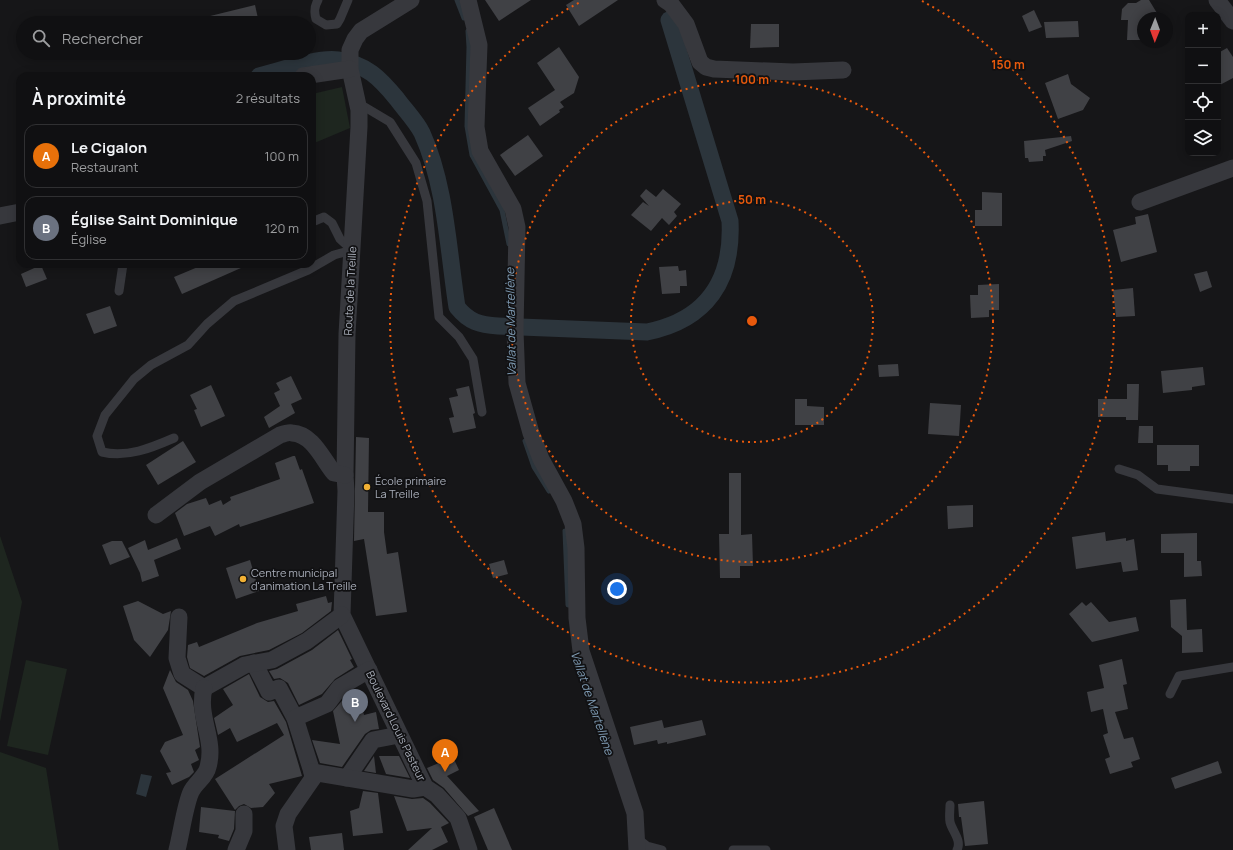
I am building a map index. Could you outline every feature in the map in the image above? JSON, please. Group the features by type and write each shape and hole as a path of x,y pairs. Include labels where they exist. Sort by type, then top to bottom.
{"street":[{"path":"316,73 350,65 355,39 361,31 411,0"},
{"path":"468,0 479,45 476,127 480,151 513,209 517,227 515,331 517,383 531,433 541,459 564,501 573,524 576,548 577,618 581,650 634,813 638,844"},
{"path":"1217,0 1233,21"},
{"path":"668,2 686,24 697,56 706,66 714,69 793,72 843,70"},
{"name":"Route de la Treille","path":"342,615 346,491 347,334 359,127 358,103 350,65"},
{"path":"1140,202 1233,168"},
{"path":"0,216 16,213"},
{"path":"156,515 200,482 280,435 292,432 313,444 334,473 345,476"},
{"path":"178,850 191,792 208,769 211,747 203,716 201,701 204,688 245,665 272,660 307,641 342,615"},
{"name":"Boulevard Louis Pasteur","path":"342,615 425,787 437,795 458,818 469,850"},
{"path":"179,617 177,658 182,674 204,688"},
{"path":"254,663 295,718 312,772 312,778 288,814 284,826 287,850"},
{"path":"295,718 327,704 340,687 369,670"},
{"path":"347,778 373,740 399,735"},
{"path":"312,772 413,789 425,787"},
{"path":"236,850 244,831 244,814"}],"lane":[{"path":"315,16 315,5 318,0"},
{"path":"316,19 326,25 337,24 348,0"},
{"path":"358,103 390,122 416,163 427,201 439,317 459,337 473,359 482,412"},
{"path":"316,220 324,217 332,223 340,239 352,250"},
{"path":"316,265 334,255 352,250"},
{"path":"119,292 122,268"},
{"path":"174,438 149,449 116,455 102,452 97,436 105,415 134,379 151,365 188,345 207,324 234,301 311,268"},
{"path":"1119,469 1138,475 1157,489 1233,499"},
{"path":"1170,694 1179,676 1233,667"},
{"path":"950,805 950,822 959,846 957,850"},
{"path":"638,844 662,850"},
{"path":"733,850 766,850"}],"shaded area":[{"path":"342,87 350,128 316,142 316,93"},
{"path":"0,536 22,602 0,722"},
{"path":"26,660 67,669 48,755 7,746"},
{"path":"0,752 46,768 59,850 0,850"},
{"path":"141,774 152,776 146,797 136,794"}],"building":[{"path":"485,0 531,0 499,21"},
{"path":"574,0 618,0 579,26 566,5"},
{"path":"1141,0 1149,0 1156,12 1137,12 1137,40 1127,40 1128,20 1121,20 1122,9 1128,3 1136,3"},
{"path":"255,5 257,16 210,16"},
{"path":"1034,10 1042,27 1029,32 1022,16"},
{"path":"1078,21 1079,37 1046,38 1044,22"},
{"path":"751,24 779,24 779,47 750,48"},
{"path":"559,47 579,77 574,93 560,102 564,107 559,110 560,112 540,126 528,108 555,90 537,63"},
{"path":"1227,48 1233,57 1233,78 1221,84 1221,84 1221,51"},
{"path":"1068,74 1071,84 1090,98 1083,110 1058,119 1045,83"},
{"path":"528,135 543,156 515,176 500,155"},
{"path":"1071,136 1072,141 1045,150 1046,156 1043,156 1043,161 1029,162 1028,158 1025,158 1024,141"},
{"path":"646,189 656,197 663,189 681,204 674,212 677,216 669,225 662,218 651,231 631,215 643,202 649,206 640,196"},
{"path":"982,192 1002,193 1002,226 975,226 975,210 982,210"},
{"path":"1148,214 1157,252 1121,262 1113,230 1136,224 1135,217"},
{"path":"678,266 679,271 686,270 687,286 680,286 680,293 662,294 659,267"},
{"path":"34,268 42,268 47,279 26,287 21,274"},
{"path":"195,268 241,268 182,294 174,277"},
{"path":"1207,271 1212,287 1200,292 1194,274"},
{"path":"999,284 999,310 989,310 989,317 971,318 970,295 978,295 978,285"},
{"path":"1133,288 1135,316 1116,317 1113,290"},
{"path":"110,306 117,326 94,334 86,314"},
{"path":"898,364 899,376 879,377 878,365"},
{"path":"1203,367 1205,385 1192,387 1192,390 1163,393 1161,371"},
{"path":"291,376 302,399 291,404 295,413 269,428 264,417 280,406 274,393 280,390 276,383"},
{"path":"1127,384 1139,384 1138,420 1126,420 1126,417 1098,417 1098,399 1127,399"},
{"path":"211,385 225,416 201,427 194,410 197,409 190,395"},
{"path":"469,386 475,413 473,414 476,428 453,433 449,418 454,417 449,398 458,396 456,389"},
{"path":"795,399 807,399 807,406 824,407 824,425 795,425"},
{"path":"930,403 961,405 959,436 928,434"},
{"path":"1139,426 1153,426 1153,443 1138,443"},
{"path":"356,437 369,438 368,512 384,512 384,532 387,554 398,552 407,612 376,616 364,539 354,541"},
{"path":"183,441 196,462 158,485 146,465"},
{"path":"1157,445 1199,445 1199,466 1190,466 1190,471 1168,471 1168,465 1157,465"},
{"path":"295,456 300,470 302,469 314,503 240,527 239,524 215,536 210,526 184,536 175,513 187,504 206,498 209,505 221,500 223,505 231,500 230,497 280,479 275,463"},
{"path":"729,473 741,473 741,535 752,534 753,566 740,566 740,578 720,578 719,534 729,534"},
{"path":"973,505 973,527 948,529 947,506"},
{"path":"1105,532 1106,541 1126,538 1126,541 1134,539 1138,570 1123,572 1121,562 1076,569 1072,537"},
{"path":"1197,533 1197,561 1201,561 1202,576 1184,577 1184,553 1161,553 1161,534"},
{"path":"177,538 181,549 154,560 159,576 142,582 140,573 128,548 145,540 148,550"},
{"path":"112,541 122,541 130,557 110,565 102,545"},
{"name":"Centre municipal d'animation La Treille","path":"250,560 259,591 236,599 226,568"},
{"path":"504,560 508,574 493,578 489,564"},
{"path":"326,596 328,603 332,602 331,611 302,633 269,650 240,656 204,676 190,668 187,657 188,645 197,642 199,647 257,623 298,611 296,604"},
{"path":"1186,599 1187,630 1202,629 1203,652 1182,653 1182,636 1171,627 1170,600"},
{"path":"138,601 163,614 171,611 168,630 150,657 134,640 123,606"},
{"path":"1082,602 1086,606 1091,602 1109,622 1136,617 1139,631 1092,642 1069,614"},
{"path":"338,630 352,659 350,660 354,667 335,679 322,694 299,705 288,683 280,678 274,679 269,671 277,669 312,650"},
{"path":"1122,659 1127,684 1123,685 1128,709 1115,712 1124,739 1133,737 1140,759 1131,762 1133,767 1110,774 1105,759 1110,757 1103,735 1108,733 1103,709 1091,712 1087,692 1104,688 1099,665"},
{"path":"170,670 176,682 188,690 193,701 200,747 195,750 199,760 191,764 194,772 189,777 172,785 166,773 171,772 160,751 165,742 183,735 163,688"},
{"path":"249,674 260,697 268,702 274,701 286,722 302,776 269,784 275,793 263,807 251,808 244,804 235,810 215,779 284,735 277,723 237,742 230,728 218,735 214,718 233,705 223,689"},
{"path":"354,691 355,695 359,694 364,715 376,712 379,729 371,730 365,734 342,767 320,763 312,740 340,744 333,711 347,695"},
{"path":"662,720 664,728 702,720 706,735 667,744 667,742 658,744 657,740 634,745 630,727"},
{"path":"374,756 376,773 364,771"},
{"path":"379,756 399,756 410,778 386,774"},
{"path":"453,757 459,770 447,776 479,811 468,816 444,788 433,780 427,768"},
{"path":"1218,761 1222,773 1175,789 1171,778"},
{"path":"363,791 378,793 383,833 353,836 350,811 359,808"},
{"path":"394,796 412,799 423,798 430,803 449,823 441,827 448,842 432,850 408,850 432,828 407,831"},
{"path":"984,801 988,844 965,846 958,804"},
{"path":"201,807 235,811 234,829 229,841 218,838 219,835 199,832"},
{"path":"494,808 512,850 488,850 474,817"},
{"path":"342,833 344,850 311,850 309,837"}],"waterway":[{"name":"Vallat de Martellène","path":"457,0 464,18"},
{"path":"274,72 309,62 330,60 338,60 357,65 378,78 414,120 422,133 430,153 441,196 457,307 470,319 480,324 498,326 647,332 668,326 686,318 700,307 712,294 721,279 727,262 730,242 730,221 669,20"},
{"name":"Vallat de Martellène","path":"468,31 467,126 472,155 502,210 509,244"},
{"name":"Vallat de Martellène","path":"525,441 534,467 549,491"},
{"name":"Vallat de Martellène","path":"565,531 568,605"}],"place":[{"name":"École primaire La Treille","path":"367,487"},
{"name":"Centre municipal d'animation La Treille","path":"243,579"},
{"name":"Église Saint Dominique","path":"355,722"},
{"name":"Le Cigalon","path":"445,772"}]}
